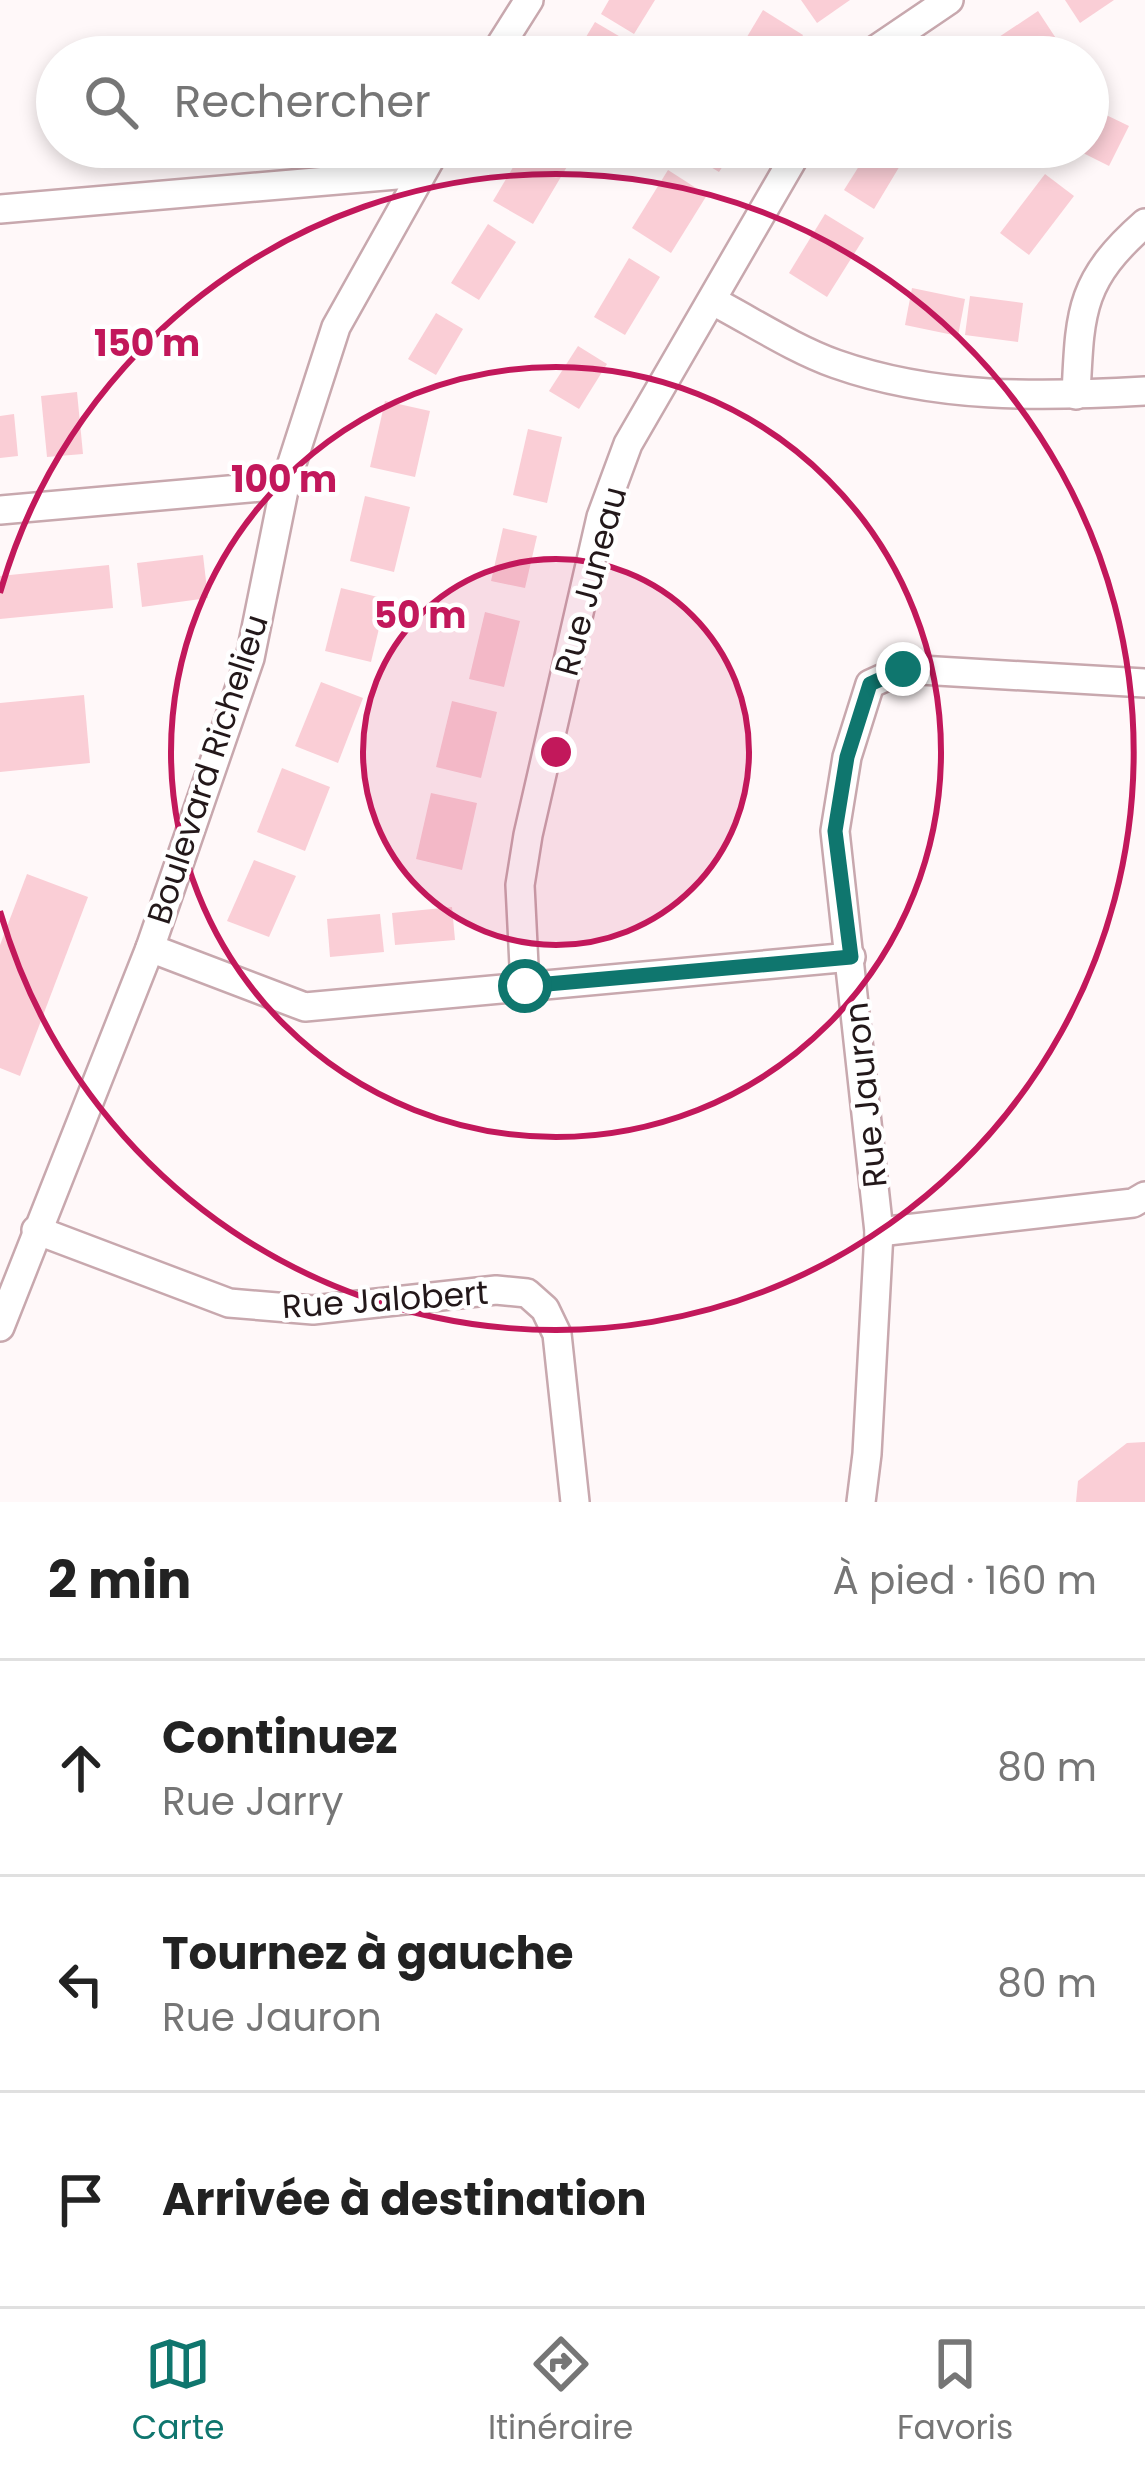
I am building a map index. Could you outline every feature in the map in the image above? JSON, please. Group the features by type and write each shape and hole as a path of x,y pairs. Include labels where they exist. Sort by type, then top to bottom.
{"street":[{"path":"507,36 530,0"},
{"path":"897,36 949,0"},
{"name":"Boulevard Richelieu","path":"0,1327 150,948 250,658 285,485 336,328 423,168"},
{"name":"Rue Juneau","path":"525,986 520,885 601,517 628,444 788,168"},
{"path":"0,209 420,173"},
{"path":"1076,395 1080,318 1088,292 1110,254 1145,223"},
{"path":"713,301 832,363 897,381 979,394 1145,391"},
{"path":"0,510 285,485"},
{"name":"Rue Jauron","path":"861,1502 879,1232 835,831 847,757 870,684 903,669 1145,683"},
{"path":"150,948 305,1007 851,957"},
{"path":"879,1232 1132,1203 1145,1196"},
{"name":"Rue Jalobert","path":"36,1230 229,1303 313,1310 496,1291 527,1293 545,1310 557,1334 575,1502"}],"building":[{"path":"609,0 655,0 634,34 601,14"},
{"path":"801,0 850,0 817,23"},
{"path":"1065,0 1114,0 1080,23"},
{"path":"763,10 803,35 802,36 748,36"},
{"path":"1038,11 1054,36 1000,36"},
{"path":"595,22 619,36 587,36"},
{"path":"1109,116 1129,126 1109,166"},
{"path":"513,168 566,168 533,224 493,201"},
{"path":"858,168 899,168 874,209 844,190"},
{"path":"668,170 707,195 671,253 632,228"},
{"path":"1045,174 1074,196 1029,255 1000,233"},
{"path":"825,214 864,238 827,297 789,273"},
{"path":"488,224 516,242 479,300 451,283"},
{"path":"629,258 660,277 625,335 594,317"},
{"path":"912,288 965,299 958,336 905,325"},
{"path":"970,296 1023,303 1018,342 965,335"},
{"path":"436,313 463,329 436,375 408,359"},
{"path":"578,346 607,364 579,409 549,391"},
{"path":"77,392 83,454 47,457 41,396"},
{"path":"385,401 430,411 415,477 370,467"},
{"path":"14,414 18,456 0,458 0,416"},
{"path":"528,429 562,437 547,503 513,495"},
{"path":"365,496 410,507 394,572 350,561"},
{"path":"503,528 537,536 525,588 491,581"},
{"path":"203,555 208,598 142,607 137,563"},
{"path":"109,565 113,608 0,619 0,576"},
{"path":"341,588 386,599 371,662 325,651"},
{"path":"485,612 520,621 504,687 469,679"},
{"path":"321,682 363,698 338,763 295,746"},
{"path":"84,695 90,763 0,772 0,703"},
{"path":"452,701 497,712 481,778 436,767"},
{"path":"282,768 330,787 305,851 257,832"},
{"path":"431,793 477,803 462,870 416,859"},
{"path":"254,860 296,876 269,937 227,921"},
{"path":"27,874 88,897 20,1076 0,1068 0,945"},
{"path":"452,907 455,940 395,945 392,913"},
{"path":"380,914 384,952 330,957 327,919"},
{"path":"1145,1442 1145,1502 1076,1502 1078,1481 1127,1443"}],"route":[{"path":"525,986 851,957 835,831 847,757 870,684 903,669"}]}
